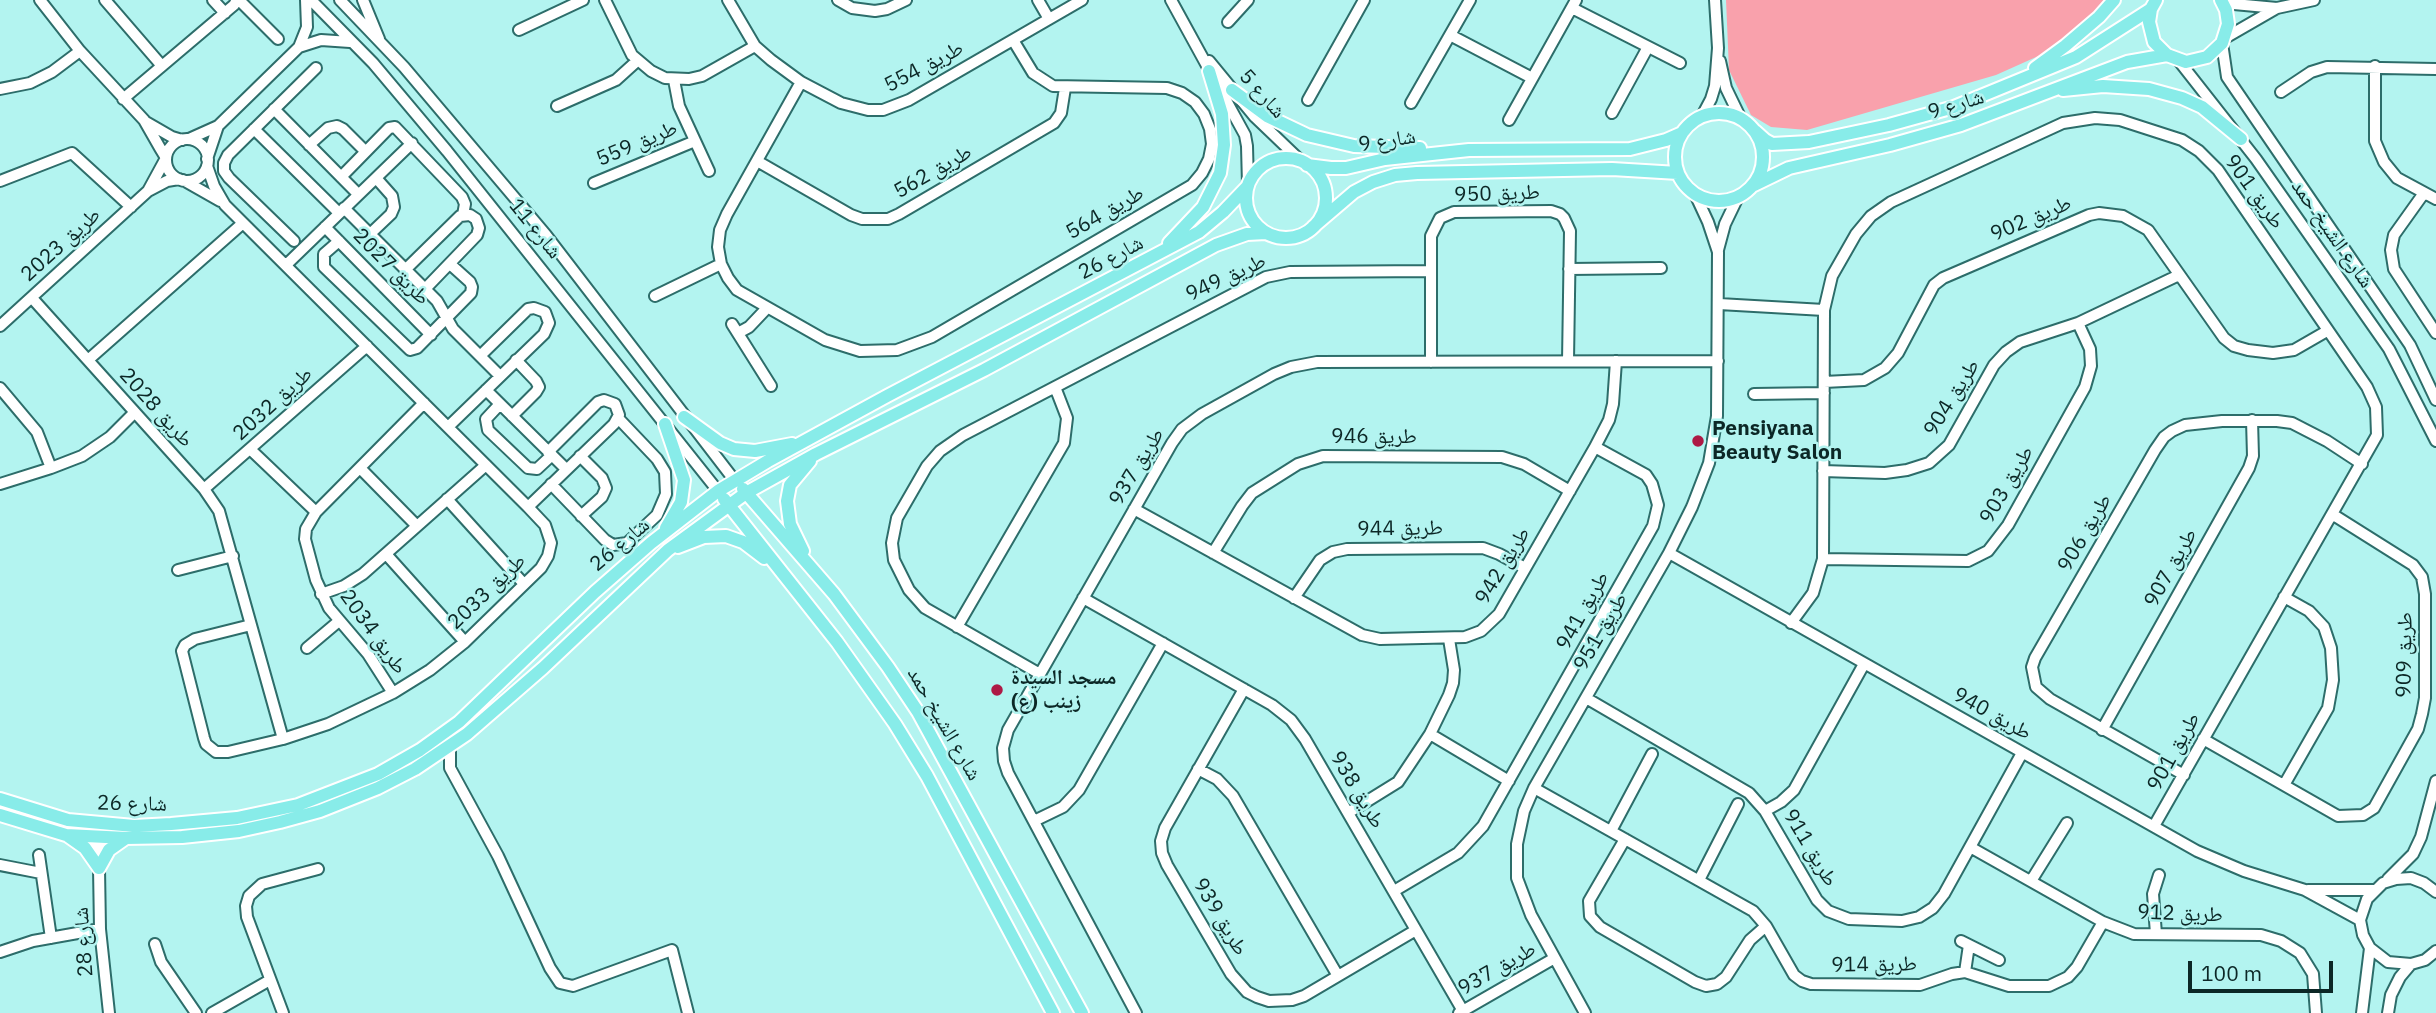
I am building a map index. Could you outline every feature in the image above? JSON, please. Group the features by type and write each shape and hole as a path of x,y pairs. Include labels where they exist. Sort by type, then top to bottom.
{"main road":[{"path":"2017,80 2065,46 2099,17 2113,0"},
{"path":"2222,1 2228,17 2224,41"},
{"path":"2154,4 2149,22 2151,36 2158,47 2173,58"},
{"name":"شارع 9","path":"1755,131 1772,144 1809,142 1889,125 1954,107 2077,57 2154,4"},
{"name":"شارع 9","path":"1754,185 1789,168 1890,145 1961,125 2127,62 2173,58 2200,60 2213,54 2224,41"},
{"path":"1154,257 1186,228 1203,207 1220,173 1224,145 1222,114 1209,71"},
{"path":"2048,92 2103,86 2150,89 2202,107 2241,139"},
{"path":"1232,90 1287,126 1328,141 1353,146 1469,150"},
{"path":"1721,113 1740,117 1755,131 1763,152 1763,164 1754,185 1738,197 1716,201 1695,194 1685,185 1678,173 1675,153 1682,133 1690,123 1702,116 1721,113"},
{"name":"شارع 9","path":"1304,163 1346,168 1385,159 1469,150 1630,149 1657,143 1682,133"},
{"path":"1289,159 1304,163 1322,183 1325,194 1321,217 1314,227 1305,233 1286,238 1266,233 1251,218 1246,198 1248,186 1255,173 1276,160 1289,159"},
{"name":"شارع 9","path":"1314,227 1354,192 1395,175 1612,169 1678,173"},
{"name":"شارع 26","path":"0,815 66,835 101,833 237,818 298,805 378,774 420,750 459,722 595,592 661,535 718,491 802,442 1154,257 1212,223 1248,186"},
{"name":"شارع 26","path":"0,799 68,820 92,823 101,833 126,838 182,837 239,831 279,822 320,811 377,788 450,747 543,668 668,550 746,494 816,454 984,370 1216,245 1247,234 1266,233"},
{"path":"684,417 720,443 734,449 755,451 802,442"},
{"path":"661,535 678,509 684,489 683,471 665,424"},
{"path":"811,567 790,524 787,501 790,485 816,454"},
{"name":"شارع الشيخ حمد","path":"735,481 811,567 870,642 926,725 1082,1013"},
{"name":"شارع الشيخ حمد","path":"718,491 866,680 895,724 932,787 1053,1013"},
{"path":"668,550 704,537 726,536 743,542 779,569"},
{"path":"66,835 85,848 99,868 109,850 126,838"}],"street":[{"path":"40,0 80,51 144,120 162,132 202,146 207,162"},
{"path":"105,0 162,66"},
{"path":"213,0 234,5 278,39"},
{"path":"166,158 169,149 218,126 299,47 307,27 309,0"},
{"name":"شارع 11","path":"309,0 373,64 447,150 718,491"},
{"name":"شارع 11","path":"340,0 462,135 546,235 735,481"},
{"path":"363,0 380,42"},
{"path":"519,30 583,0"},
{"path":"605,0 626,48 637,61 658,75 674,79 702,76 755,46"},
{"name":"طريق 554","path":"728,0 755,46 801,82 854,108 883,110 909,100 1083,0"},
{"path":"838,0 852,8 875,11 887,9 906,0"},
{"path":"1038,0 1049,19"},
{"name":"شارع 5","path":"1171,0 1245,135 1248,186"},
{"path":"1228,22 1248,0"},
{"path":"1308,100 1364,0"},
{"path":"1411,103 1470,0"},
{"path":"1715,0 1718,48 1726,88 1740,117"},
{"path":"2222,1 2277,8 2314,0"},
{"path":"1509,120 1574,4 1680,63"},
{"path":"123,99 234,5"},
{"path":"2224,41 2277,8"},
{"path":"1450,35 1532,78"},
{"path":"299,47 328,39 351,42"},
{"name":"طريق 564","path":"721,264 727,278 737,290 766,308 842,347 879,352 915,345 932,337 1192,184 1202,173 1212,144 1210,129 1200,108 1182,93 1167,88 1148,87 1065,88 1042,81 1033,73 1013,40"},
{"name":"شارع الشيخ حمد","path":"2224,41 2227,77 2410,345 2436,400"},
{"name":"شارع 5","path":"1198,47 1255,117 1304,163"},
{"path":"1612,113 1648,47"},
{"path":"1702,116 1713,93 1718,48"},
{"path":"0,89 30,83 66,63 80,51"},
{"name":"شارع الشيخ حمد","path":"2173,58 2241,139 2389,349 2436,441"},
{"path":"557,106 616,80 637,61"},
{"path":"2281,92 2319,69 2335,66 2436,69"},
{"path":"2375,66 2375,141 2384,162 2398,178 2436,199"},
{"path":"294,241 224,171 224,163 228,155 316,68"},
{"name":"طريق 559","path":"674,79 676,97 709,171"},
{"path":"655,296 721,264 718,247 720,230 801,82"},
{"name":"طريق 562","path":"757,161 850,215 863,219 888,219 1054,123 1061,113 1065,88"},
{"path":"274,109 358,194"},
{"name":"طريق 901","path":"1791,623 1813,593 1824,559 1824,310 1832,276 1864,225 1881,208 2063,123 2095,118 2120,120 2182,140 2199,151 2218,170 2367,387 2376,407 2377,435 2154,826"},
{"path":"144,120 166,158 169,171 181,180 198,177 207,162 218,126"},
{"path":"309,145 328,128 337,126 365,151"},
{"path":"341,177 391,127 398,128 464,201 466,208 463,215"},
{"name":"طريق 2027","path":"254,129 406,269 441,306 453,329 500,376"},
{"name":"طريق 559","path":"594,183 695,141"},
{"path":"286,265 412,143"},
{"path":"0,181 72,153 131,207"},
{"name":"طريق 2023","path":"148,191 166,158"},
{"name":"طريق 2033","path":"207,162 214,186 225,205 528,507 545,525 551,543 541,568 465,642 430,670 393,693 328,724 283,739 222,753 210,749 204,738 182,651 195,639 251,625"},
{"name":"طريق 2027","path":"370,234 391,214 394,207 392,195 376,178"},
{"name":"طريق 2023","path":"0,326 148,191 167,181 181,180"},
{"name":"طريق 2033","path":"181,180 225,205"},
{"path":"2424,192 2394,235 2391,250 2398,277 2436,333"},
{"name":"طريق 951","path":"1695,194 1718,252"},
{"name":"طريق 951","path":"1585,1013 1531,915 1517,878 1517,844 1524,811 1534,788 1669,553 1692,507 1709,464 1717,416 1718,252 1725,224 1738,197"},
{"name":"طريق 950","path":"1431,362 1431,236 1440,218 1454,212 1551,211 1560,214 1570,231 1568,361"},
{"name":"طريق 2027","path":"406,269 463,215 476,219 478,232 425,289"},
{"name":"طريق 902","path":"1754,394 1824,388 1864,380 1885,368 1898,353 1934,285 1943,278 2089,215 2123,216 2148,230 2224,338 2234,346 2273,353 2294,349 2327,331"},
{"path":"88,360 243,223"},
{"name":"طريق 2027","path":"325,227 431,335"},
{"path":"338,242 324,254 324,267 408,349 417,348 472,290 470,282 450,264"},
{"path":"1569,269 1661,268"},
{"name":"طريق 949","path":"1040,674 925,608 909,590 894,561 892,535 897,518 927,466 947,445 1266,277 1290,272 1430,271"},
{"name":"طريق 904","path":"1823,471 1885,473 1929,463 1949,445 1994,365 2006,352 2020,342 2077,323 2179,275"},
{"name":"طريق 2028","path":"32,298 204,489 219,510 283,739"},
{"path":"1719,304 1824,310"},
{"path":"448,426 547,329 548,317 540,309 534,308 524,313 480,356"},
{"path":"766,308 759,318 735,329 771,386"},
{"name":"طريق 903","path":"1824,559 1968,561 1988,551 2008,526 2085,387 2091,366 2090,349 2077,323"},
{"name":"طريق 2032","path":"204,489 367,346"},
{"path":"512,416 539,387 516,360"},
{"name":"طريق 942","path":"1134,509 1353,631 1371,637 1450,639 1473,634 1494,620 1595,447 1609,420 1613,404 1616,361"},
{"name":"طريق 937","path":"1136,1013 1006,767 1003,748 1008,730 1083,598 1172,443 1188,423 1274,374 1317,362 1718,361"},
{"path":"957,627 1064,443 1067,418 1055,387"},
{"path":"0,388 37,432 51,468"},
{"path":"486,390 566,469"},
{"path":"500,404 486,419 488,430 528,468 537,469 598,402 604,400 615,404 618,418 662,465 667,479 664,502 657,514 622,545 608,543 551,484"},
{"name":"طريق 2034","path":"393,693 368,654 339,621 321,594 305,539 309,519 424,403"},
{"path":"0,484 82,456 134,413"},
{"path":"528,507 618,418"},
{"name":"طريق 906","path":"2184,775 2050,699 2036,687 2032,667 2035,658 2164,437 2185,425 2252,420 2292,423 2328,441 2362,464"},
{"name":"طريق 907","path":"2102,730 2249,468 2253,456 2252,420"},
{"name":"طريق 941","path":"1394,891 1448,860 1467,845 1483,825 1657,516 1657,494 1646,475 1595,447"},
{"path":"251,450 316,512"},
{"path":"580,456 601,478 606,488 602,497 581,516"},
{"name":"طريق 946","path":"1213,553 1241,506 1252,493 1298,464 1323,456 1502,457 1524,464 1570,491"},
{"name":"طريق 2034","path":"321,594 354,580 486,465"},
{"path":"360,468 417,526"},
{"path":"447,499 524,584"},
{"name":"طريق 909","path":"2203,739 2339,816 2363,814 2374,808 2418,729 2426,698 2426,594 2423,577 2413,565 2332,514"},
{"name":"طريق 944","path":"1294,598 1320,560 1333,552 1347,549 1483,548 1525,569"},
{"name":"طريق 940","path":"1669,553 2197,851 2244,872 2305,890 2360,920"},
{"path":"386,554 465,642"},
{"path":"177,570 233,556"},
{"path":"2284,597 2309,611 2325,627 2330,641 2333,680 2328,708 2284,785"},
{"name":"طريق 938","path":"1083,598 1282,712 1298,729 1394,891 1461,1012"},
{"path":"307,648 339,621"},
{"path":"1348,813 1398,782 1430,734 1453,683 1450,639"},
{"path":"1034,821 1063,807 1079,790 1163,643"},
{"path":"1765,811 1794,790 1864,664"},
{"name":"طريق 939","path":"1244,689 1164,828 1161,841 1162,853 1231,974 1247,992 1280,1002 1304,996 1416,930"},
{"name":"طريق 911","path":"1586,698 1742,788 1756,799 1817,900 1828,911 1849,919 1902,921 1926,913 1939,901 2022,753"},
{"path":"1430,734 1509,781"},
{"path":"450,747 450,768 498,856 550,968 560,983 573,986 672,950 688,1013"},
{"path":"1611,831 1652,754"},
{"path":"433,758 450,768"},
{"path":"1198,769 1217,779 1233,796 1338,976"},
{"path":"2436,781 2421,837 2413,854 2378,887 2362,909 2360,920 2363,935 2370,948 2388,962 2411,964 2430,958 2436,951"},
{"name":"طريق 914","path":"1534,788 1752,911 1766,926 1794,975 1802,981 1811,984 1920,985 1965,972"},
{"path":"1699,880 1738,804"},
{"path":"2031,881 2067,823"},
{"name":"شارع 28","path":"101,833 100,929 109,1013"},
{"path":"1625,839 1589,901 1590,916 1600,927 1706,986 1722,981 1750,940 1766,926"},
{"name":"طريق 912","path":"1970,847 2103,922 2134,934 2261,935 2281,941 2300,953 2313,974 2316,1013"},
{"path":"39,855 51,938"},
{"path":"0,865 41,873"},
{"path":"282,1013 247,917 246,906 249,896 262,884 318,869"},
{"path":"2156,934 2153,894 2160,875"},
{"name":"طريق 940","path":"2305,890 2378,887 2396,878 2411,878 2436,892"},
{"path":"2436,883 2436,892"},
{"path":"1999,960 1965,943 1965,972 2016,987 2056,984 2077,967 2103,922"},
{"path":"0,952 51,938 100,929"},
{"path":"155,944 161,962 196,1013"},
{"path":"2362,1013 2370,948"},
{"name":"طريق 937","path":"1461,1012 1553,959"},
{"path":"2388,1013 2391,995 2400,977 2411,964"},
{"path":"212,1013 270,980"}],"shaded area":[{"path":"1726,0 2107,0 2092,19 2054,49 1996,75 1807,130 1771,127 1751,115 1729,70"}],"place":[{"name":"Pensiyana Beauty Salon","path":"1698,441"},
{"name":"مسجد السيدة زينب (ع)","path":"997,690"}]}
